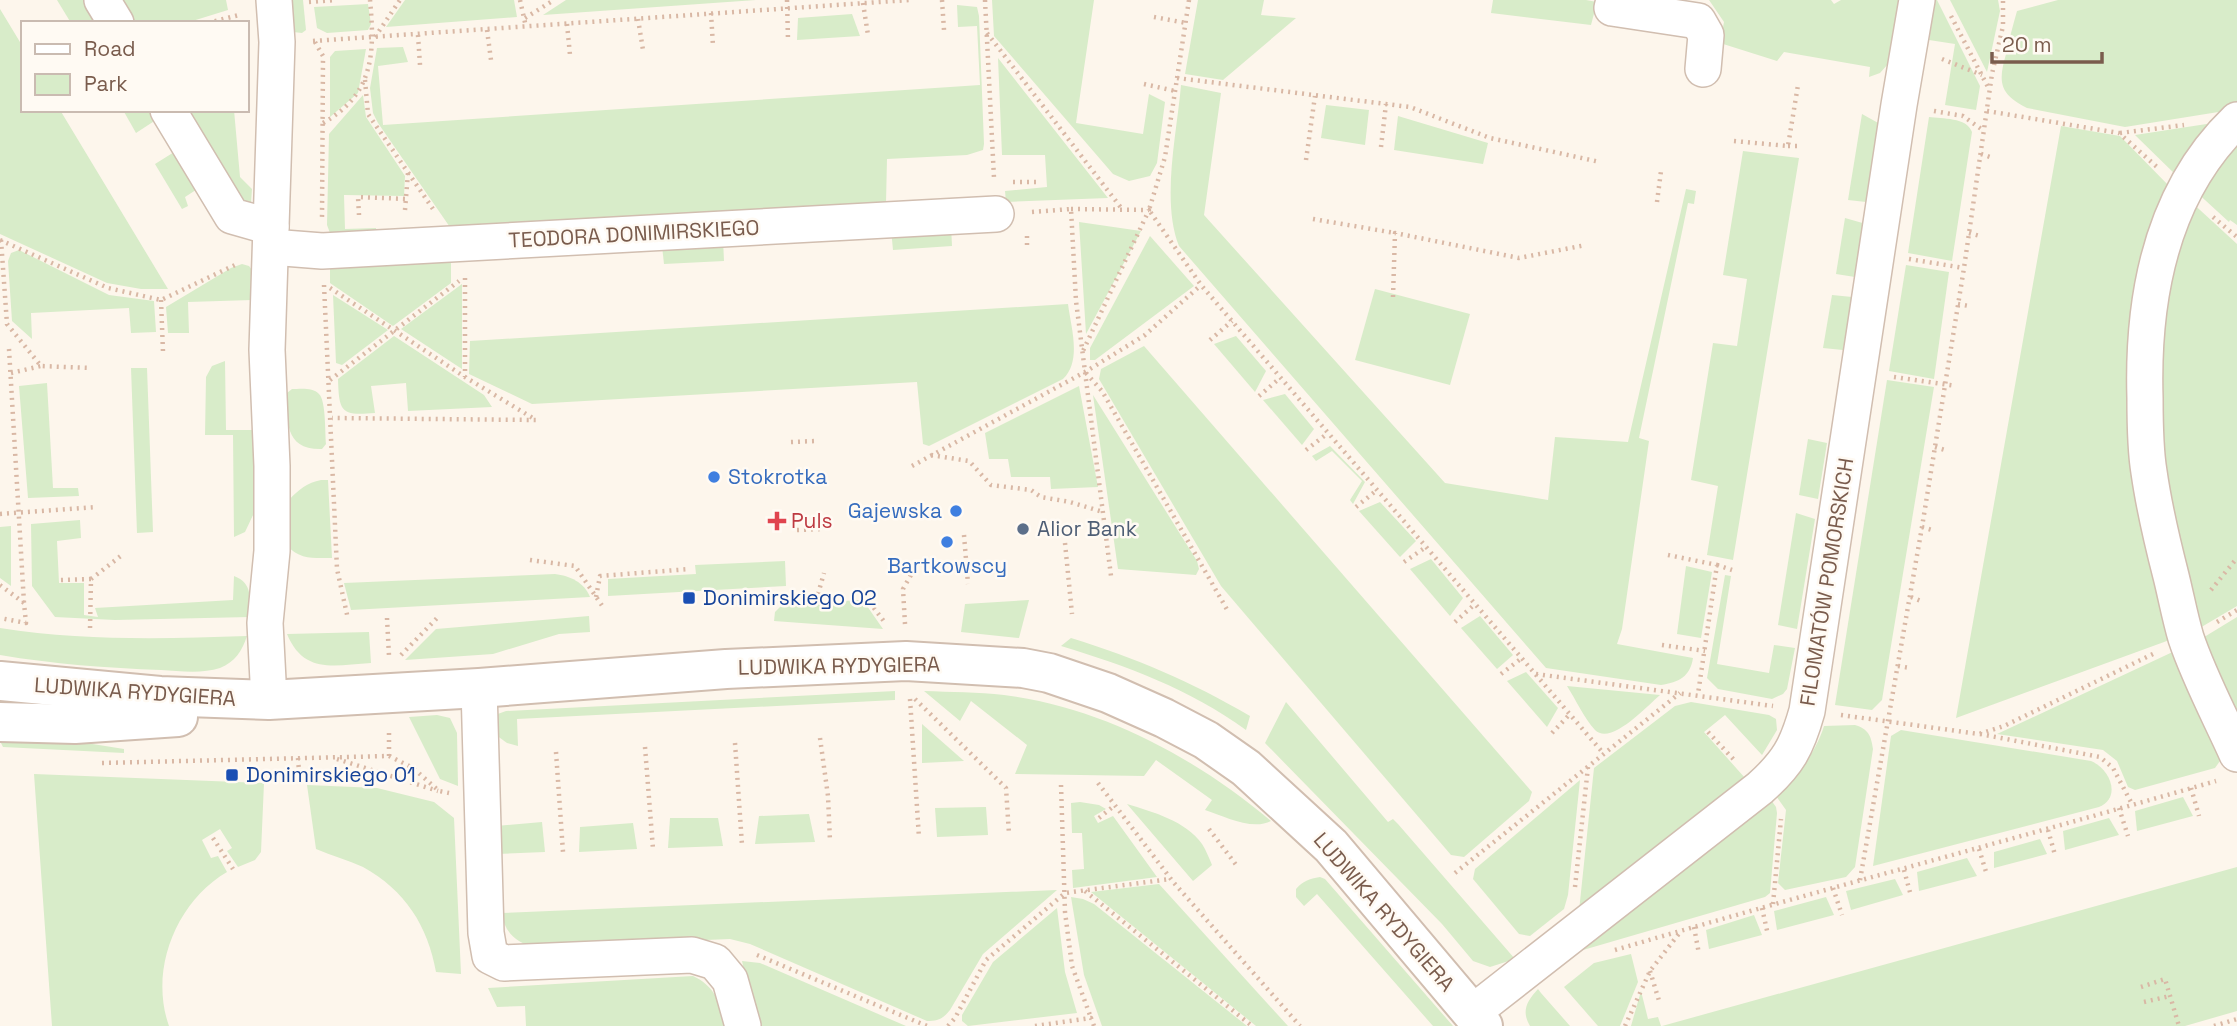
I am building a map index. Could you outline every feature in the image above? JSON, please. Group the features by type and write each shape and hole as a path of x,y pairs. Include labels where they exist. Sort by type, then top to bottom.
{"street":[{"path":"102,0 115,21"},
{"path":"1614,0 1612,8 1698,21 1706,35 1703,69"},
{"path":"269,701 265,623 272,551 272,466 267,350 277,43 296,1"},
{"name":"FILOMATÓW POMORSKICH","path":"1478,1020 1569,940 1777,773 1798,743 1807,711 1899,105 1909,52 1933,5"},
{"name":"TEODORA DONIMIRSKIEGO","path":"169,112 232,216 271,237 322,251 996,214"},
{"path":"2231,766 2186,638 2158,526 2148,470 2144,351 2149,299 2161,247 2197,166 2237,120"},
{"name":"LUDWIKA RYDYGIERA","path":"0,681 160,696 269,701 726,669 906,661 1023,668 1049,673 1108,693 1164,718 1206,740 1246,768 1332,846 1478,1020"},
{"path":"479,688 486,933 490,956 503,963 692,955 715,962 730,980 743,1026"},
{"name":"LUDWIKA RYDYGIERA","path":"0,722 75,724 189,716 269,701"}],"path":[{"path":"296,1 337,0"},
{"path":"370,0 373,38 365,80 368,114 457,243"},
{"path":"373,38 400,0"},
{"path":"520,0 526,27"},
{"path":"524,18 554,0"},
{"path":"787,0 788,40"},
{"path":"277,43 909,0"},
{"path":"942,0 944,30"},
{"path":"985,0 996,214 1071,209 1149,210"},
{"path":"1083,352 1149,210 1165,157 1189,0"},
{"path":"1860,880 1935,447 1990,89 2003,26 2003,0"},
{"path":"296,1 310,15"},
{"path":"863,3 868,35"},
{"path":"1933,5 1990,89"},
{"path":"710,13 713,46"},
{"path":"1154,17 1185,23"},
{"path":"638,19 643,50"},
{"path":"567,24 570,55"},
{"path":"312,28 314,41 323,56 322,251"},
{"path":"487,30 491,60"},
{"path":"986,33 1122,209"},
{"path":"418,35 420,65"},
{"path":"1909,52 1949,60 1983,75"},
{"path":"1177,78 1410,107 1490,138 1600,162"},
{"path":"322,123 353,102 365,80"},
{"path":"1144,84 1175,91"},
{"path":"1788,146 1798,85"},
{"path":"1306,160 1315,96"},
{"path":"1381,147 1385,104"},
{"path":"1899,105 1963,116 1984,131"},
{"path":"1987,111 2119,133 2185,125"},
{"path":"2119,133 2237,237"},
{"path":"1734,141 1802,146"},
{"path":"1981,154 1993,158"},
{"path":"1657,202 1661,171"},
{"path":"1071,209 1076,301 1111,576"},
{"path":"1149,210 1201,285 1604,754"},
{"path":"1313,219 1519,258 1586,245"},
{"path":"2228,230 2233,224"},
{"path":"1392,297 1395,233"},
{"path":"1969,233 1980,236"},
{"path":"41,366 7,324 0,240 108,288 161,300 271,237"},
{"path":"329,380 512,240"},
{"path":"1877,254 1964,268"},
{"path":"465,277 465,377"},
{"path":"331,418 536,420 465,377 324,283 337,569 348,619"},
{"path":"912,466 1085,372 1145,335 1201,285"},
{"path":"161,300 163,352"},
{"path":"1958,303 1969,306"},
{"path":"1210,340 1232,321"},
{"path":"0,618 26,623 9,349"},
{"path":"11,373 41,366 91,368"},
{"path":"1859,371 1956,386"},
{"path":"1085,372 1102,391 1228,613"},
{"path":"1259,396 1280,378"},
{"path":"1307,450 1328,433"},
{"path":"791,442 816,441"},
{"path":"1935,447 1945,450"},
{"path":"930,455 969,461 991,485 1031,490 1041,497 1077,503 1103,512"},
{"path":"1356,507 1377,490"},
{"path":"0,514 97,507"},
{"path":"911,510 933,512"},
{"path":"1922,527 1932,530"},
{"path":"797,530 822,528"},
{"path":"964,535 968,584"},
{"path":"1065,542 1072,614"},
{"path":"1404,562 1426,547"},
{"path":"61,580 91,579 122,555"},
{"path":"1668,555 1732,570"},
{"path":"530,560 575,566 603,607"},
{"path":"1698,694 1717,565"},
{"path":"596,597 600,576 690,569"},
{"path":"818,594 824,573"},
{"path":"90,629 91,579"},
{"path":"0,585 24,603"},
{"path":"1910,597 1921,601"},
{"path":"1455,622 1475,604"},
{"path":"1979,734 2004,726 2186,638 2237,610"},
{"path":"397,658 440,615"},
{"path":"387,618 389,667"},
{"path":"1662,645 1705,651"},
{"path":"1501,674 1522,658"},
{"path":"1898,666 1910,668"},
{"path":"1535,674 1887,720 2100,757 2113,768 2132,804"},
{"path":"1455,873 1681,692"},
{"path":"909,694 1006,788 1009,834"},
{"path":"1552,733 1570,714"},
{"path":"820,738 828,796 830,841"},
{"path":"735,743 742,845"},
{"path":"645,747 653,849"},
{"path":"556,752 563,852"},
{"path":"94,762 121,764 389,756 414,768 439,791"},
{"path":"328,757 350,761 439,791 482,800"},
{"path":"298,758 300,785"},
{"path":"1573,900 1588,766"},
{"path":"1608,952 2191,788 2231,766"},
{"path":"1098,783 1170,878 1300,1026"},
{"path":"1061,785 1065,893 1072,966 1094,1026"},
{"path":"2191,788 2199,816"},
{"path":"1099,818 1115,805"},
{"path":"2119,808 2128,836"},
{"path":"1209,829 1237,866"},
{"path":"2048,830 2055,855"},
{"path":"213,838 233,869"},
{"path":"1979,849 1987,875"},
{"path":"1904,869 1911,896"},
{"path":"948,1026 986,960 1065,893 1170,878"},
{"path":"1833,888 1842,915"},
{"path":"1084,890 1252,1026"},
{"path":"1762,908 1768,935"},
{"path":"1694,927 1699,954"},
{"path":"1625,1026 1650,971 1682,930"},
{"path":"715,962 751,952 927,1026"},
{"path":"1650,971 1660,1004"},
{"path":"2141,986 2165,979 2179,1026"},
{"path":"2144,1002 2170,996"},
{"path":"1035,1026 1091,1018"},
{"path":"2214,1026 2237,1019"}],"green space":[{"path":"57,0 88,0 102,21 70,21"},
{"path":"123,0 226,0 228,10 192,21 135,21"},
{"path":"288,0 303,0 306,30 302,33 293,32"},
{"path":"405,0 514,0 517,17 386,27"},
{"path":"566,0 756,0 543,15"},
{"path":"992,0 1094,0 1076,123 1143,134 1149,94 1165,102 1157,163 1150,176 1129,181 1113,174 994,36"},
{"path":"1198,0 1264,0 1261,15 1296,18 1223,80 1185,74"},
{"path":"1493,0 1597,2 1591,25 1491,13"},
{"path":"1709,0 1831,0 1834,4 1841,0 1905,0 1888,64 1880,73 1869,77 1870,67 1784,52 1777,61 1720,43 1724,22"},
{"path":"1935,0 1980,86 1976,110 1945,105 1955,44 1929,40"},
{"path":"1950,0 1998,0 2000,11 1987,72"},
{"path":"2058,0 2237,0 2237,109 2125,127 2027,108 2018,103 2006,92 2002,80 2003,64 2017,11"},
{"path":"368,4 371,24 368,30 327,33 317,28 314,7"},
{"path":"957,5 977,7 979,16 983,150 967,155 887,159 886,203 454,233 373,113 370,88 377,48 403,47 408,62 378,66 383,125 980,85 977,26 958,27"},
{"path":"0,9 21,44 21,112 61,112 168,289 141,289 107,283 0,234"},
{"path":"852,14 860,36 797,40 798,18"},
{"path":"366,49 358,93 330,117 330,57 335,51"},
{"path":"998,58 1108,198 1006,202 1005,191 1047,187 1045,155 1002,155"},
{"path":"1181,85 1221,93 1204,215 1445,483 1548,500 1555,437 1628,442 1686,189 1696,191 1694,204 1688,203 1639,438 1649,441 1622,629 1617,644 1693,658 1683,678 1661,685 1546,668 1179,246 1171,209 1171,188"},
{"path":"363,95 366,117 405,176 404,196 344,195 345,229 376,228 377,238 330,233 327,225 329,134"},
{"path":"1326,105 1369,110 1365,145 1321,138"},
{"path":"124,112 159,112 162,116 136,133"},
{"path":"189,112 234,112 240,177 252,189 251,203 245,204"},
{"path":"1862,114 1880,124 1866,202 1848,200"},
{"path":"1398,116 1488,143 1483,164 1394,150"},
{"path":"1929,117 1960,121 1972,132 1952,261 1908,253"},
{"path":"2226,121 2179,178 2135,135"},
{"path":"2061,126 2120,136 2172,189 2138,296 2175,638 1956,718"},
{"path":"2237,134 2237,225 2230,220 2229,222 2193,189"},
{"path":"179,149 202,186 185,197 188,206 182,209 155,164"},
{"path":"1743,151 1799,158 1733,560 1707,555 1718,486 1691,480 1713,343 1737,346 1747,279 1723,275"},
{"path":"2188,199 2237,244 2237,606 2193,632 2166,530 2151,365"},
{"path":"1845,218 1866,224 1855,277 1836,274"},
{"path":"1079,222 1141,231 1086,334"},
{"path":"951,225 952,246 893,250 891,229"},
{"path":"1150,236 1194,286 1095,360 1090,360 1090,348"},
{"path":"723,239 724,261 664,264 662,246"},
{"path":"19,250 109,295 154,301 156,332 131,333 129,308 31,313 32,339 12,321 8,261 11,253"},
{"path":"451,257 451,283 393,326 330,283 330,263"},
{"path":"242,264 252,270 252,300 188,302 189,333 168,333 166,307"},
{"path":"1906,265 1949,272 1934,379 1889,371"},
{"path":"462,284 462,369 401,329"},
{"path":"1375,289 1470,314 1450,385 1355,360"},
{"path":"333,295 388,330 342,365 336,363"},
{"path":"1832,295 1852,297 1843,350 1823,348"},
{"path":"1068,304 1074,354 1069,372 1063,379 929,446 923,444 917,382 532,404 469,374 470,341"},
{"path":"394,336 484,395 492,407 408,411 406,383 371,386 375,413 355,414 344,410 339,399 338,379"},
{"path":"1236,336 1266,371 1255,392 1214,344"},
{"path":"1144,346 1532,792 1529,801 1464,857 1451,855 1221,586 1099,379 1101,369"},
{"path":"225,361 226,430 253,430 254,513 245,532 234,537 233,435 205,435 206,377 212,366"},
{"path":"131,368 147,368 153,532 137,533"},
{"path":"1887,380 1934,387 1882,700 1872,710 1835,705"},
{"path":"47,383 53,488 78,488 79,496 28,498 19,386"},
{"path":"1079,386 1098,487 1051,489 1050,477 1011,477 1008,459 989,459 985,433"},
{"path":"292,389 313,390 321,397 326,444 322,449 300,444 290,432 287,393"},
{"path":"1285,394 1314,429 1302,445 1263,400"},
{"path":"1093,395 1197,561 1199,569 1196,575 1118,569"},
{"path":"1808,439 1827,443 1818,499 1799,495"},
{"path":"1330,446 1365,482 1353,504 1350,500 1362,481 1332,451 1316,461 1312,456"},
{"path":"328,480 332,558 303,556 288,546 289,500 304,487"},
{"path":"1380,502 1416,541 1400,557 1359,511"},
{"path":"1796,513 1815,519 1797,629 1778,625"},
{"path":"80,520 81,538 57,541 59,583 84,583 84,615 98,617 95,608 233,600 234,576 247,587 250,617 115,620 55,617 32,586 31,524"},
{"path":"11,526 11,586 0,578 0,527"},
{"path":"1431,559 1463,598 1450,616 1410,569"},
{"path":"785,561 786,586 608,596 608,579 696,574 695,565"},
{"path":"1686,566 1712,572 1701,638 1677,634"},
{"path":"555,574 576,581 590,597 351,610 344,583"},
{"path":"1725,575 1731,576 1717,664 1769,673 1774,645 1795,648 1787,689 1772,699 1718,689 1707,678"},
{"path":"859,600 867,606 883,629 774,621 775,612 782,605"},
{"path":"1029,600 1019,638 961,632 965,604"},
{"path":"589,616 590,632 559,634 493,654 405,660 436,629"},
{"path":"1480,616 1513,655 1497,669 1461,628"},
{"path":"2237,617 2237,723 2196,642"},
{"path":"0,628 93,637 247,636 237,655 225,666 206,671 183,671 80,665 0,655"},
{"path":"369,632 371,663 333,666 312,662 302,656 287,634"},
{"path":"1071,638 1140,662 1206,692 1250,716 1246,730 1203,702 1157,680 1061,646"},
{"path":"2179,649 2222,753 2215,768 2135,790 2128,787 2117,761 2103,750 1997,734"},
{"path":"1526,672 1558,708 1547,727 1507,681"},
{"path":"1567,686 1660,695 1629,723 1602,734 1591,725"},
{"path":"895,691 895,700 517,719 518,746 507,743 496,735 495,715 506,711"},
{"path":"924,691 994,694 1041,701 1112,724 1146,739 1211,776 1271,821 1263,824 1247,823 1205,810 1212,800 1156,760 1144,776 1015,774 1027,745 971,701 960,721"},
{"path":"1286,702 1388,822 1393,819 1398,824 1515,959 1490,967 1473,961 1442,924 1265,743"},
{"path":"1691,702 1769,715 1776,719 1777,730 1762,755 1725,715 1704,732 1745,778 1579,911 1594,768 1675,706"},
{"path":"437,715 450,718 457,733 458,786 440,779 409,717"},
{"path":"922,724 964,761 922,763"},
{"path":"1855,725 1868,733 1873,749 1855,867 1846,877 1785,890 1778,883 1786,810 1776,796 1810,755 1824,726"},
{"path":"1901,730 2091,761 2108,776 2112,790 2110,797 2099,807 1873,866 1891,736"},
{"path":"4,736 55,738 124,749 124,753 3,747 1,743"},
{"path":"34,774 264,783 261,852 255,860 238,867 227,851 232,848 220,829 202,840 211,858 218,856 227,872 209,885 194,901 171,939 162,983 169,1026 52,1026"},
{"path":"1580,780 1568,895 1564,909 1530,936 1519,934 1473,879 1475,869"},
{"path":"307,785 377,788 434,802 454,818 461,974 436,972 427,939 420,925 412,911 391,887 363,867 316,849"},
{"path":"2183,797 2193,816 2137,831 2135,811"},
{"path":"1771,800 1777,813 1770,893 1765,897 1583,950"},
{"path":"1080,802 1106,809 1094,816 1098,823 1113,816 1157,877 1073,888 1072,870 1084,869 1082,833 1072,833 1071,803"},
{"path":"1127,804 1168,818 1187,829 1202,844 1212,865 1193,881"},
{"path":"986,807 988,835 937,837 935,808"},
{"path":"809,814 815,842 755,844 759,816"},
{"path":"670,818 718,818 723,846 668,848"},
{"path":"2109,818 2119,835 2065,850 2063,831"},
{"path":"542,822 545,852 497,854 496,826"},
{"path":"633,823 637,849 579,852 580,827"},
{"path":"2040,839 2047,854 1994,868 1994,852"},
{"path":"1967,858 1977,876 1919,891 1917,872"},
{"path":"2237,867 2237,1011 2185,1026 1662,1026"},
{"path":"1320,877 1325,879 1453,1026 1433,1026 1317,894 1304,906 1296,897 1296,889 1306,881"},
{"path":"1895,879 1903,895 1851,910 1846,891"},
{"path":"1159,884 1288,1026 1256,1026 1091,892"},
{"path":"1057,890 983,954 950,1010 943,1017 931,1021 750,944 730,939 536,947 512,936 501,913"},
{"path":"1071,897 1094,904 1247,1026 1102,1026 1084,975"},
{"path":"1826,897 1834,915 1777,930 1774,911"},
{"path":"1057,908 1065,972 1077,1013 968,1026 962,1021 962,1015 993,962"},
{"path":"1754,915 1762,935 1709,949 1706,930"},
{"path":"1631,954 1638,982 1620,1026 1598,1026 1564,987 1594,963"},
{"path":"742,961 760,963 906,1026 757,1026"},
{"path":"693,976 707,985 716,996 726,1026 526,1026 525,1006 497,1007 488,988"},
{"path":"1538,989 1570,1026 1530,1026 1526,1006"},
{"path":"1641,991 1648,1019 1658,1017 1661,1026 1631,1026"}],"place":[{"name":"Stokrotka","path":"714,477"},
{"name":"Gajewska","path":"956,511"},
{"name":"Puls","path":"777,521"},
{"name":"Alior Bank","path":"1023,529"},
{"name":"Bartkowscy","path":"947,542"},
{"name":"Donimirskiego 02","path":"689,598"},
{"name":"Donimirskiego 01","path":"232,775"}]}
